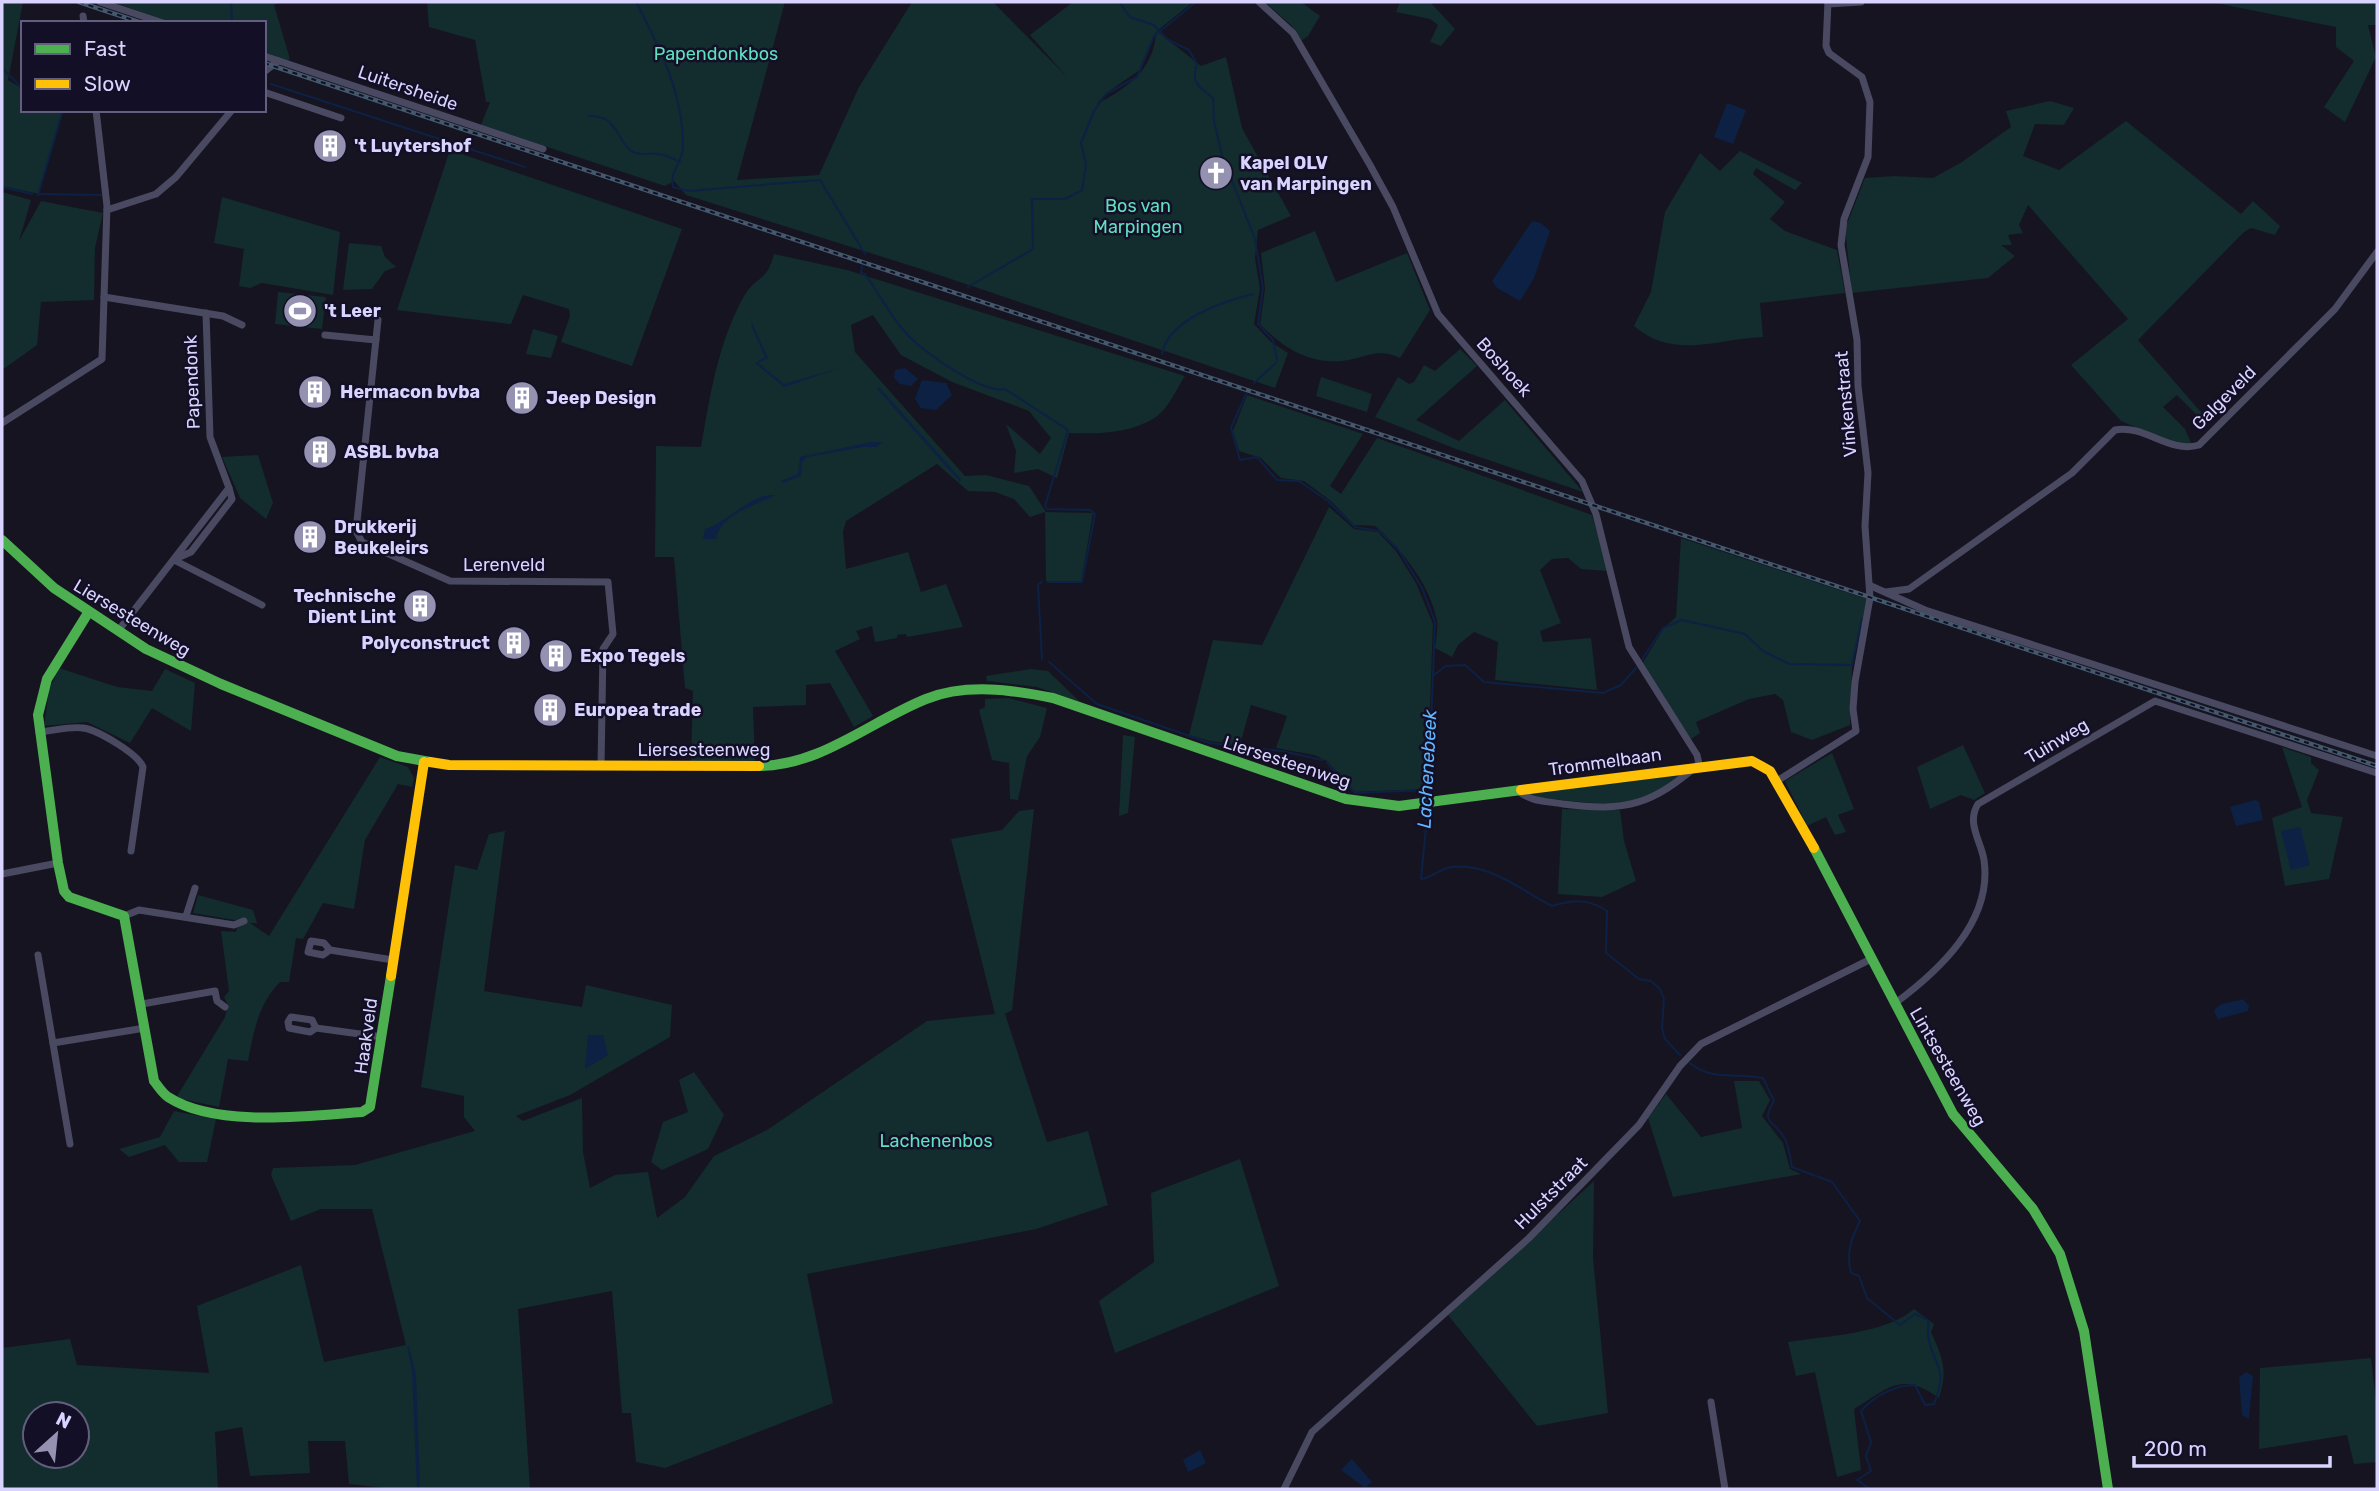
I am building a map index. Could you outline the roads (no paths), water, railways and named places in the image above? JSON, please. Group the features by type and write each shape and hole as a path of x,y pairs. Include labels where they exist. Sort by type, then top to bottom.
{"street":[{"path":"100,2 157,21"},
{"name":"Boshoek","path":"1259,2 1293,33 1370,166 1393,207 1438,314 1582,481 1596,514 1629,648 1697,755 1699,764"},
{"name":"Vinkenstraat","path":"1777,781 1856,731 1853,709 1855,682 1871,586 1866,526 1868,473 1858,386 1857,340 1841,245 1844,219 1868,157 1870,102 1862,77 1829,53 1826,46 1828,3 1861,2"},
{"name":"Luitersheide","path":"266,57 543,149"},
{"path":"266,71 278,61"},
{"path":"266,93 341,118"},
{"path":"2,423 102,359 107,210 96,112"},
{"path":"107,210 156,194 176,177 230,112"},
{"name":"Galgeveld","path":"1886,592 1909,589 2072,473 2115,430 2136,430 2176,447 2199,445 2335,309 2377,252"},
{"path":"104,297 223,316 242,325"},
{"name":"Papendonk","path":"118,631 229,488 210,437 205,313"},
{"name":"Lerenveld","path":"378,320 356,531 362,542 450,581 608,582 613,634 603,649 601,766"},
{"path":"325,335 376,340"},
{"name":"Liersesteenweg","path":"2,540 54,588 146,649 211,680 384,751 424,762 785,766 810,757 928,698 990,689 1053,698 1291,782 1373,804 1399,806 1515,790"},
{"path":"174,560 262,605"},
{"path":"1871,586 1925,610 2377,756"},
{"path":"88,613 47,679 38,715 38,732 64,891 69,897 124,916 139,910 234,925 244,921"},
{"name":"Tuinweg","path":"1894,1004 1959,941 1980,908 1984,864 1972,822 1978,804 2155,701 2377,773"},
{"path":"38,732 80,728 90,730 139,758 143,767 131,851"},
{"name":"Lintsesteenweg","path":"1699,764 1752,761 1770,771 1953,1114 2033,1209 2060,1254 2084,1331 2108,1489"},
{"name":"Haakveld","path":"145,1028 154,1081 165,1098 173,1104 232,1115 271,1117 362,1112 370,1107 424,762"},
{"path":"1515,790 1527,799 1592,807 1625,806 1647,801 1668,790 1699,764"},
{"name":"Trommelbaan","path":"1515,790 1699,764"},
{"path":"2,874 58,863"},
{"path":"186,916 195,888"},
{"path":"53,1043 145,1028 124,916"},
{"path":"330,950 393,960"},
{"path":"38,955 70,1144"},
{"name":"Hulststraat","path":"1284,1489 1312,1432 1557,1210 1639,1125 1680,1066 1701,1044 1871,959"},
{"path":"142,1004 215,992 217,1001 225,1007"},
{"path":"316,1028 382,1037"},
{"path":"1711,1402 1725,1489"}],"water":[{"path":"1727,103 1746,110 1733,144 1714,137"},
{"path":"1532,221 1541,223 1550,231 1534,278 1520,301 1497,288 1492,281"},
{"path":"752,323 768,358 758,363 784,384 840,368 784,387 755,363 765,357"},
{"path":"905,368 918,379 911,386 900,384 894,378 895,370"},
{"path":"922,380 946,383 952,395 936,410 921,408 915,399"},
{"path":"879,387 961,479 960,482 877,389"},
{"path":"871,442 883,442 876,447 807,457 802,462 801,476 783,483 781,481 798,474 799,468 796,467 799,467 800,457"},
{"path":"775,495 740,511 719,530 716,539 703,539 705,529 756,499"},
{"path":"2255,800 2259,802 2263,820 2236,826 2230,807"},
{"path":"2300,827 2310,865 2291,870 2281,831"},
{"path":"2243,999 2249,1006 2248,1011 2218,1019 2214,1011 2217,1007"},
{"path":"588,1035 603,1035 608,1055 585,1069"},
{"path":"407,1346 416,1376 420,1489 417,1489 412,1371"},
{"path":"2246,1372 2253,1376 2249,1419 2242,1415 2239,1377"},
{"path":"1200,1450 1206,1463 1188,1472 1183,1460"},
{"path":"1352,1459 1372,1482 1365,1488 1341,1470"}],"waterway":[{"path":"231,2 232,21"},
{"path":"636,2 669,71 679,108 683,146 673,177 673,187 689,191 820,180 865,254"},
{"name":"Lachenebeek","path":"1119,2 1130,17 1154,25 1167,39 1189,50 1197,64 1196,80 1213,98 1214,121 1222,155 1255,239 1263,288 1258,324 1273,340 1277,360"},
{"path":"968,287 1033,249 1032,199 1065,199 1082,190 1086,164 1081,143 1094,111 1106,94 1137,77 1154,36 1196,2"},
{"path":"2,68 21,87"},
{"path":"271,84 525,167"},
{"path":"38,195 60,112"},
{"path":"589,116 604,118 609,122 632,151 662,155 680,162"},
{"path":"2,187 32,194"},
{"path":"40,194 101,195"},
{"path":"862,266 861,273 865,274 895,319 925,350 953,370 982,385 1005,389 1068,430 1045,506 1047,509 1090,510 1095,514 1082,582 1048,582"},
{"path":"1162,354 1166,342 1185,322 1226,302 1253,294"},
{"name":"Lachenebeek","path":"1254,383 1276,363"},
{"name":"Lachenebeek","path":"1246,394 1231,428 1240,460 1257,457 1277,480 1299,481 1328,501 1355,527 1379,531 1398,549 1422,588 1435,622 1428,800"},
{"path":"1042,582 1038,585 1042,660"},
{"path":"1641,661 1663,628 1682,620 1745,634 1763,651 1789,664 1852,665 1862,619"},
{"path":"1049,662 1097,704 1210,743 1282,751 1322,760"},
{"path":"1434,675 1446,666 1465,665 1484,682 1603,693 1621,685 1636,668"},
{"path":"1327,763 1355,793 1428,790"},
{"name":"Lachenebeek","path":"1428,805 1421,879 1451,867 1479,869 1504,879 1552,906 1580,901 1607,911 1606,953 1639,979 1651,981 1660,989 1664,999 1662,1028 1665,1039 1680,1055"},
{"name":"Lachenebeek","path":"1690,1063 1716,1075 1763,1078 1774,1101 1768,1114 1770,1122 1785,1139 1792,1167 1832,1182 1860,1221 1850,1246 1849,1259 1851,1273 1859,1276 1867,1298 1900,1325 1915,1314 1928,1320 1928,1336 1940,1374 1934,1404 1925,1405 1915,1385 1885,1392 1861,1411 1871,1442 1866,1456 1871,1471 1857,1480 1870,1489"}],"railway":[{"path":"79,2 136,21"},
{"path":"266,64 2377,766"}],"place":[{"name":"'t Luytershof","path":"330,146"},
{"name":"Kapel OLV van Marpingen","path":"1216,173"},
{"name":"'t Leer","path":"300,311"},
{"name":"Hermacon bvba","path":"315,392"},
{"name":"Jeep Design","path":"522,398"},
{"name":"ASBL bvba","path":"320,452"},
{"name":"Drukkerij Beukeleirs","path":"310,537"},
{"name":"Technische Dient Lint","path":"420,606"},
{"name":"Polyconstruct","path":"514,643"},
{"name":"Expo Tegels","path":"556,656"},
{"name":"Europea trade","path":"550,710"}],"park label":[{"name":"Papendonkbos","path":"716,54"},
{"name":"Bos van Marpingen","path":"1138,216"},
{"name":"Lachenenbos","path":"936,1141"}]}
